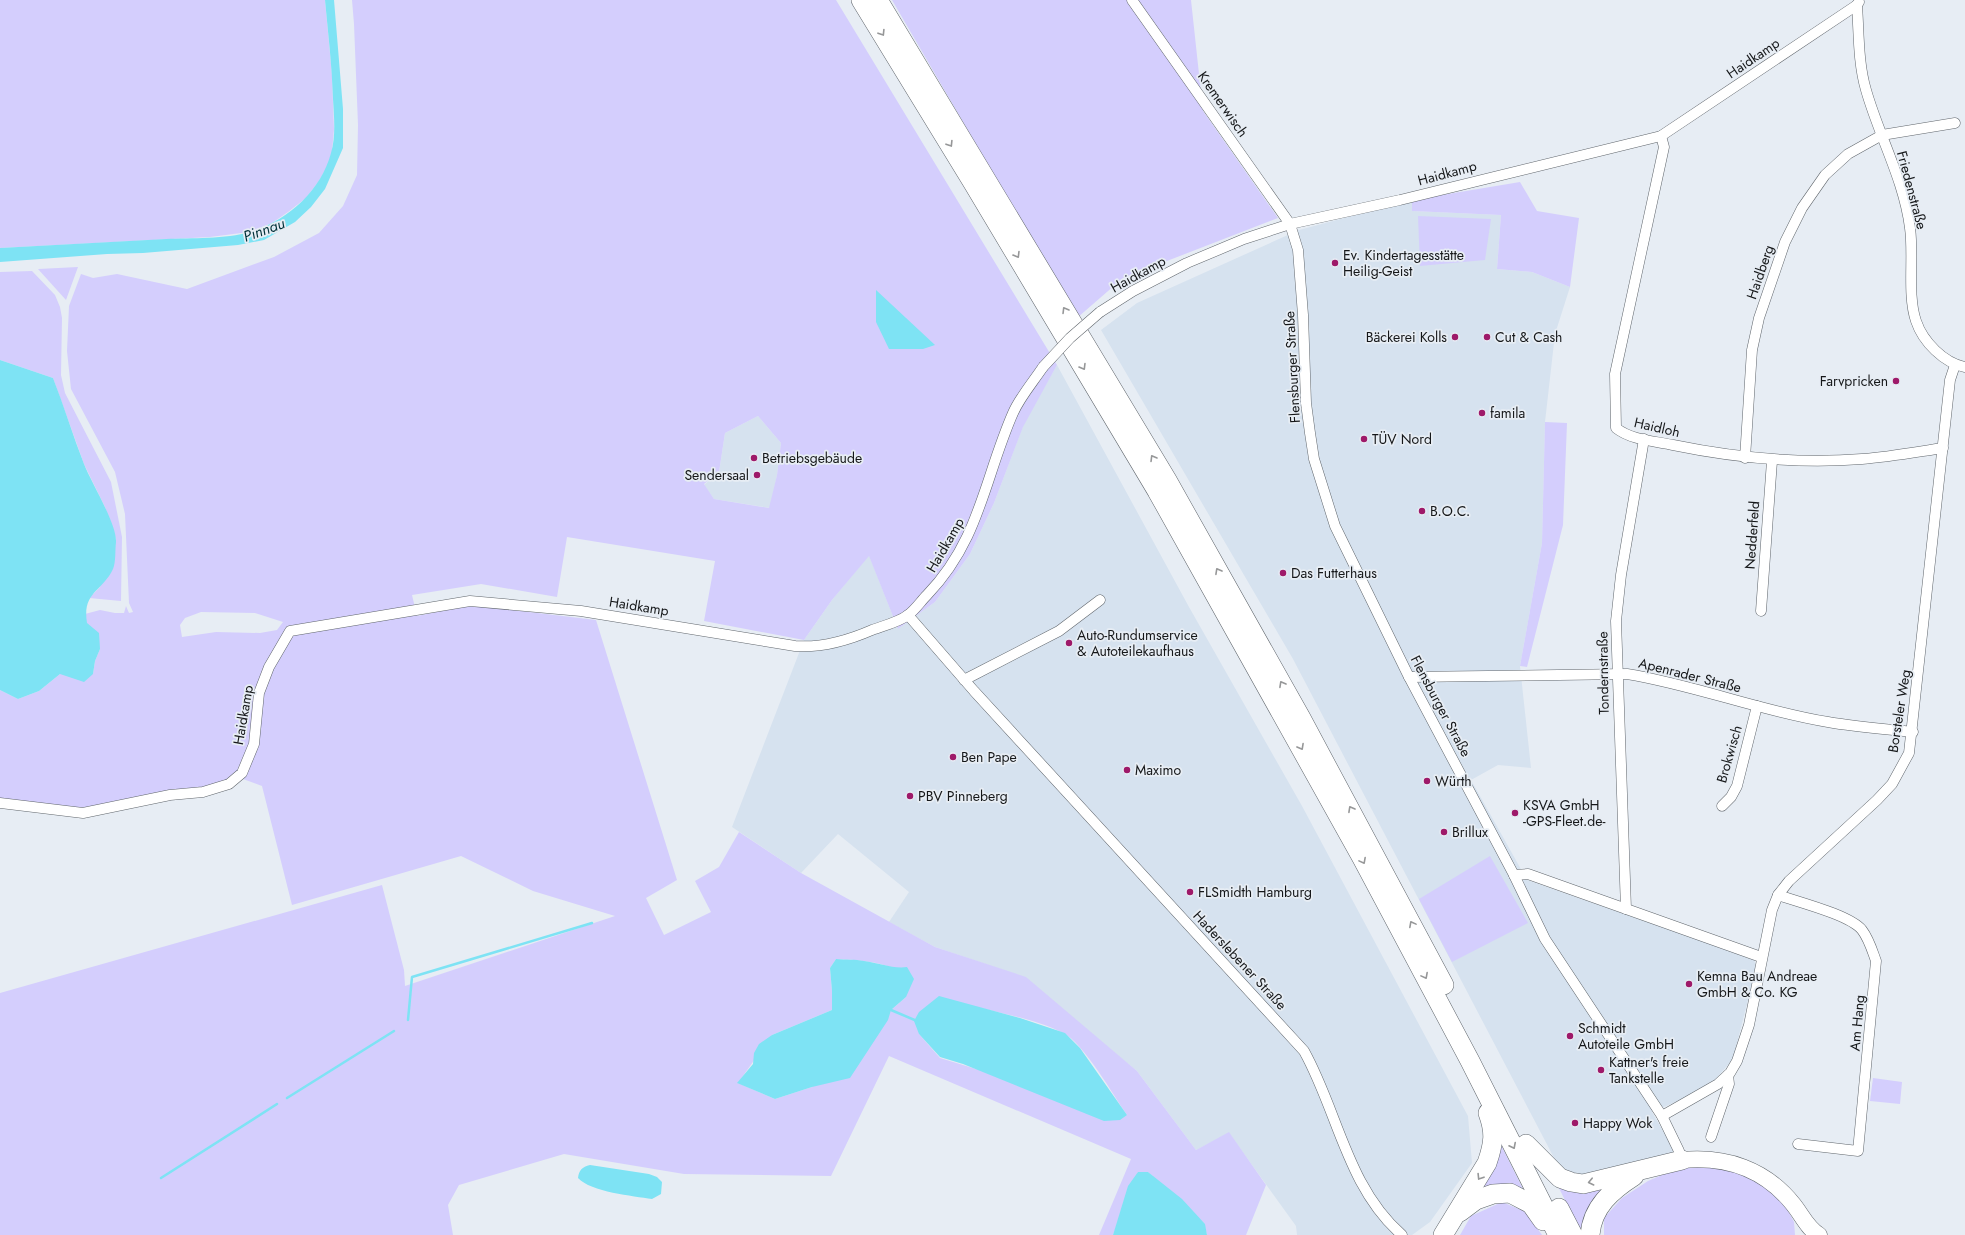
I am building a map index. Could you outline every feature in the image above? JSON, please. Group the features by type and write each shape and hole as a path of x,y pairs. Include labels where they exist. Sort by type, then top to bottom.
{"highway":[{"path":"861,0 973,183 1157,491 1286,720 1470,1061 1558,1235"},
{"path":"878,0 1167,480 1373,850 1573,1235"},
{"path":"1443,1235 1485,1167 1493,1140 1494,1128 1470,1061"},
{"path":"1526,1144 1560,1178 1583,1184 1682,1160"},
{"path":"1590,1235 1595,1213 1602,1203 1617,1187 1643,1170"},
{"path":"1455,1216 1476,1200 1493,1194 1510,1193 1531,1204 1553,1235"}],"main road":[{"path":"1682,1160 1720,1161 1747,1168 1768,1179 1784,1192 1813,1232"}],"street":[{"name":"Kremerwisch","path":"1132,0 1290,224"},
{"name":"Haidkamp","path":"0,803 83,813 170,795 203,792 230,784 242,773 254,744 259,693 269,667 290,631 470,601 581,611 804,646 836,642 865,634 908,615 940,582 958,556 972,529 1004,435 1014,411 1043,367 1070,338 1100,312 1133,291 1187,263 1244,239 1290,224 1400,200 1661,136 1859,3"},
{"name":"Friedenstraße","path":"1859,3 1859,47 1865,88 1902,194 1910,227 1913,301 1916,321 1923,335 1933,349 1954,365 1965,367"},
{"name":"Haidberg","path":"1745,458 1752,350 1759,318 1786,242 1802,208 1825,176 1848,154 1882,135 1955,123"},
{"name":"Haidloh","path":"1661,136 1664,148 1615,374 1616,428 1623,434 1721,455 1772,460 1864,459 1943,448"},
{"name":"Flensburger Straße","path":"1290,224 1298,250 1303,315 1306,403 1316,466 1335,526 1409,676 1546,939 1662,1116 1682,1160"},
{"name":"Borsteler Weg","path":"1662,1116 1718,1084 1728,1075 1737,1061 1749,1025 1761,957 1772,910 1778,895 1789,881 1877,800 1892,784 1909,753 1950,380 1954,365"},
{"name":"Tondernstraße","path":"1626,909 1616,621 1621,575 1644,439"},
{"name":"Nedderfeld","path":"1761,611 1772,460"},
{"path":"964,680 1059,631 1100,600"},
{"name":"Haderslebener Straße","path":"908,615 964,680 1304,1051 1315,1070 1353,1168 1381,1213 1402,1235"},
{"name":"Apenrader Straße","path":"1409,676 1617,674 1654,679 1757,706 1828,722 1912,732"},
{"name":"Brokwisch","path":"1722,806 1731,797 1736,786 1757,706"},
{"path":"1514,875 1528,874 1761,957"},
{"name":"Am Hang","path":"1778,895 1846,918 1861,929 1871,946 1876,961 1858,1152 1798,1144"},
{"name":"Borsteler Weg","path":"1711,1138 1729,1084 1728,1075"}],"shaded area":[{"path":"0,0 325,0 332,75 334,129 332,152 327,167 319,181 306,198 272,223 249,232 210,237 0,248"},
{"path":"352,0 836,0 1057,365 1023,427 994,503 970,554 935,602 898,629 869,556 832,600 804,640 704,621 715,561 567,537 557,597 481,584 412,595 417,616 471,605 596,620 677,880 646,898 664,935 711,912 695,881 719,867 739,832 801,873 935,947 1026,977 1137,1071 1196,1150 1229,1132 1266,1185 1246,1235 1207,1235 1204,1223 1148,1172 1138,1172 1113,1235 1099,1235 1131,1159 889,1056 831,1176 684,1174 564,1154 459,1185 448,1205 453,1235 0,1235 0,993 382,885 404,970 405,986 615,916 533,891 461,856 292,905 262,786 243,779 230,779 204,787 86,808 51,807 0,799 0,690 18,699 39,691 60,674 93,674 95,661 100,649 86,623 85,614 100,610 124,613 126,606 129,613 133,612 129,603 125,514 115,472 71,389 67,351 69,306 81,274 93,278 117,274 187,289 274,257 319,233 343,206 357,175 358,125","holes":["758,416 781,443 777,475 769,508 714,499 704,484 719,472 725,433","201,612 255,613 283,622 277,630 260,633 216,632 182,637 180,625 185,618","836,959 859,960 889,966 896,969 906,997 891,1010 872,1042 812,1087 775,1099 738,1083 772,1035 832,1010 830,968","981,1008 1023,1018 1053,1028 1071,1038 1080,1047 1098,1070 1127,1115 940,1058 919,1034"]},
{"path":"892,0 1191,0 1203,111 1278,218 1123,278 1077,318"},
{"path":"1520,182 1537,211 1579,218 1570,287 1532,272 1497,269 1501,215 1412,211 1412,200"},
{"path":"1412,200 1412,211 1501,215 1497,269 1532,272 1570,287 1555,334 1545,422 1542,543 1520,666 1531,768 1498,765 1471,780 1527,880 1754,959 1756,968 1733,1059 1708,1088 1652,1112 1675,1152 1581,1177 1563,1175 1293,659 1101,330 1137,303 1299,230"},
{"path":"1418,216 1491,219 1485,260 1420,266"},
{"path":"78,267 66,300 38,269"},
{"path":"32,271 55,295 60,307 62,318 61,375 65,393 111,482 122,537 121,601 89,598 100,587 116,539 105,507 84,464 53,378 0,360 0,272"},
{"path":"1057,365 1189,607 1302,806 1468,1116 1472,1163 1430,1222 1412,1235 1297,1235 1296,1226 1229,1133 1196,1150 1137,1071 1018,975 935,947 889,922 909,892 838,834 801,873 732,827 804,640 832,600 869,555 898,629 935,602 970,554 994,503 1025,421"},
{"path":"758,416 781,443 777,475 770,508 714,499 704,485 719,472 725,433"},
{"path":"1545,422 1567,423 1563,525 1527,667 1520,666 1542,543"},
{"path":"1490,856 1528,923 1452,962 1419,899"},
{"path":"1873,1078 1902,1082 1900,1104 1870,1101"},
{"path":"1498,1139 1527,1197 1473,1195"},
{"path":"1705,1165 1743,1172 1783,1201 1794,1222 1795,1235 1604,1235 1604,1218 1622,1198 1648,1181 1681,1167"},
{"path":"1558,1186 1607,1186 1582,1235"},
{"path":"1502,1202 1526,1212 1542,1235 1460,1235 1471,1216"}],"water":[{"name":"Pinnau","path":"325,0 334,0 343,109 343,148 325,189 311,207 295,222 264,240 238,245 143,253 107,254 0,262 0,248 208,238 241,234 264,227 277,220 301,203 311,192 326,167 334,140 330,50"},
{"path":"876,290 935,345 923,349 889,349 876,322"},
{"path":"0,360 53,378 87,472 108,514 115,534 116,542 113,569 109,577 90,598 87,605 87,623 99,633 100,649 95,661 93,674 84,682 60,674 39,691 18,699 0,690"},
{"path":"836,959 857,960 891,967 907,967 914,979 906,997 891,1010 888,1020 850,1078 812,1087 775,1099 737,1083 753,1064 754,1053 759,1044 772,1035 832,1010 830,968"},
{"path":"939,996 1020,1018 1065,1033 1080,1048 1127,1115 1120,1120 1104,1121 963,1064 940,1057 919,1034 914,1021 919,1012"},
{"path":"590,1165 649,1174 657,1177 662,1182 661,1194 652,1199 613,1193 592,1187 578,1178 581,1169"},
{"path":"1138,1172 1148,1172 1182,1199 1205,1224 1207,1235 1113,1235 1128,1186"}],"waterway":[{"path":"408,1020 412,977 592,923"},
{"path":"891,1010 917,1021"},
{"path":"287,1098 394,1031"},
{"path":"161,1178 277,1104"}],"place":[{"name":"Ev. Kindertagesstätte Heilig-Geist","path":"1335,263"},
{"name":"Bäckerei Kolls","path":"1455,337"},
{"name":"Cut & Cash","path":"1487,337"},
{"name":"Farvpricken","path":"1896,381"},
{"name":"famila","path":"1482,413"},
{"name":"TÜV Nord","path":"1364,439"},
{"name":"Betriebsgebäude","path":"754,458"},
{"name":"Sendersaal","path":"757,475"},
{"name":"B.O.C.","path":"1422,511"},
{"name":"Das Futterhaus","path":"1283,573"},
{"name":"Auto-Rundumservice & Autoteilekaufhaus","path":"1069,643"},
{"name":"Ben Pape","path":"953,757"},
{"name":"Maximo","path":"1127,770"},
{"name":"Würth","path":"1427,781"},
{"name":"PBV Pinneberg","path":"910,796"},
{"name":"KSVA GmbH -GPS-Fleet.de-","path":"1515,813"},
{"name":"Brillux","path":"1444,832"},
{"name":"FLSmidth Hamburg","path":"1190,892"},
{"name":"Kemna Bau Andreae GmbH & Co. KG","path":"1689,984"},
{"name":"Schmidt Autoteile GmbH","path":"1570,1036"},
{"name":"Kattner's freie Tankstelle","path":"1601,1070"},
{"name":"Happy Wok","path":"1575,1123"}]}
